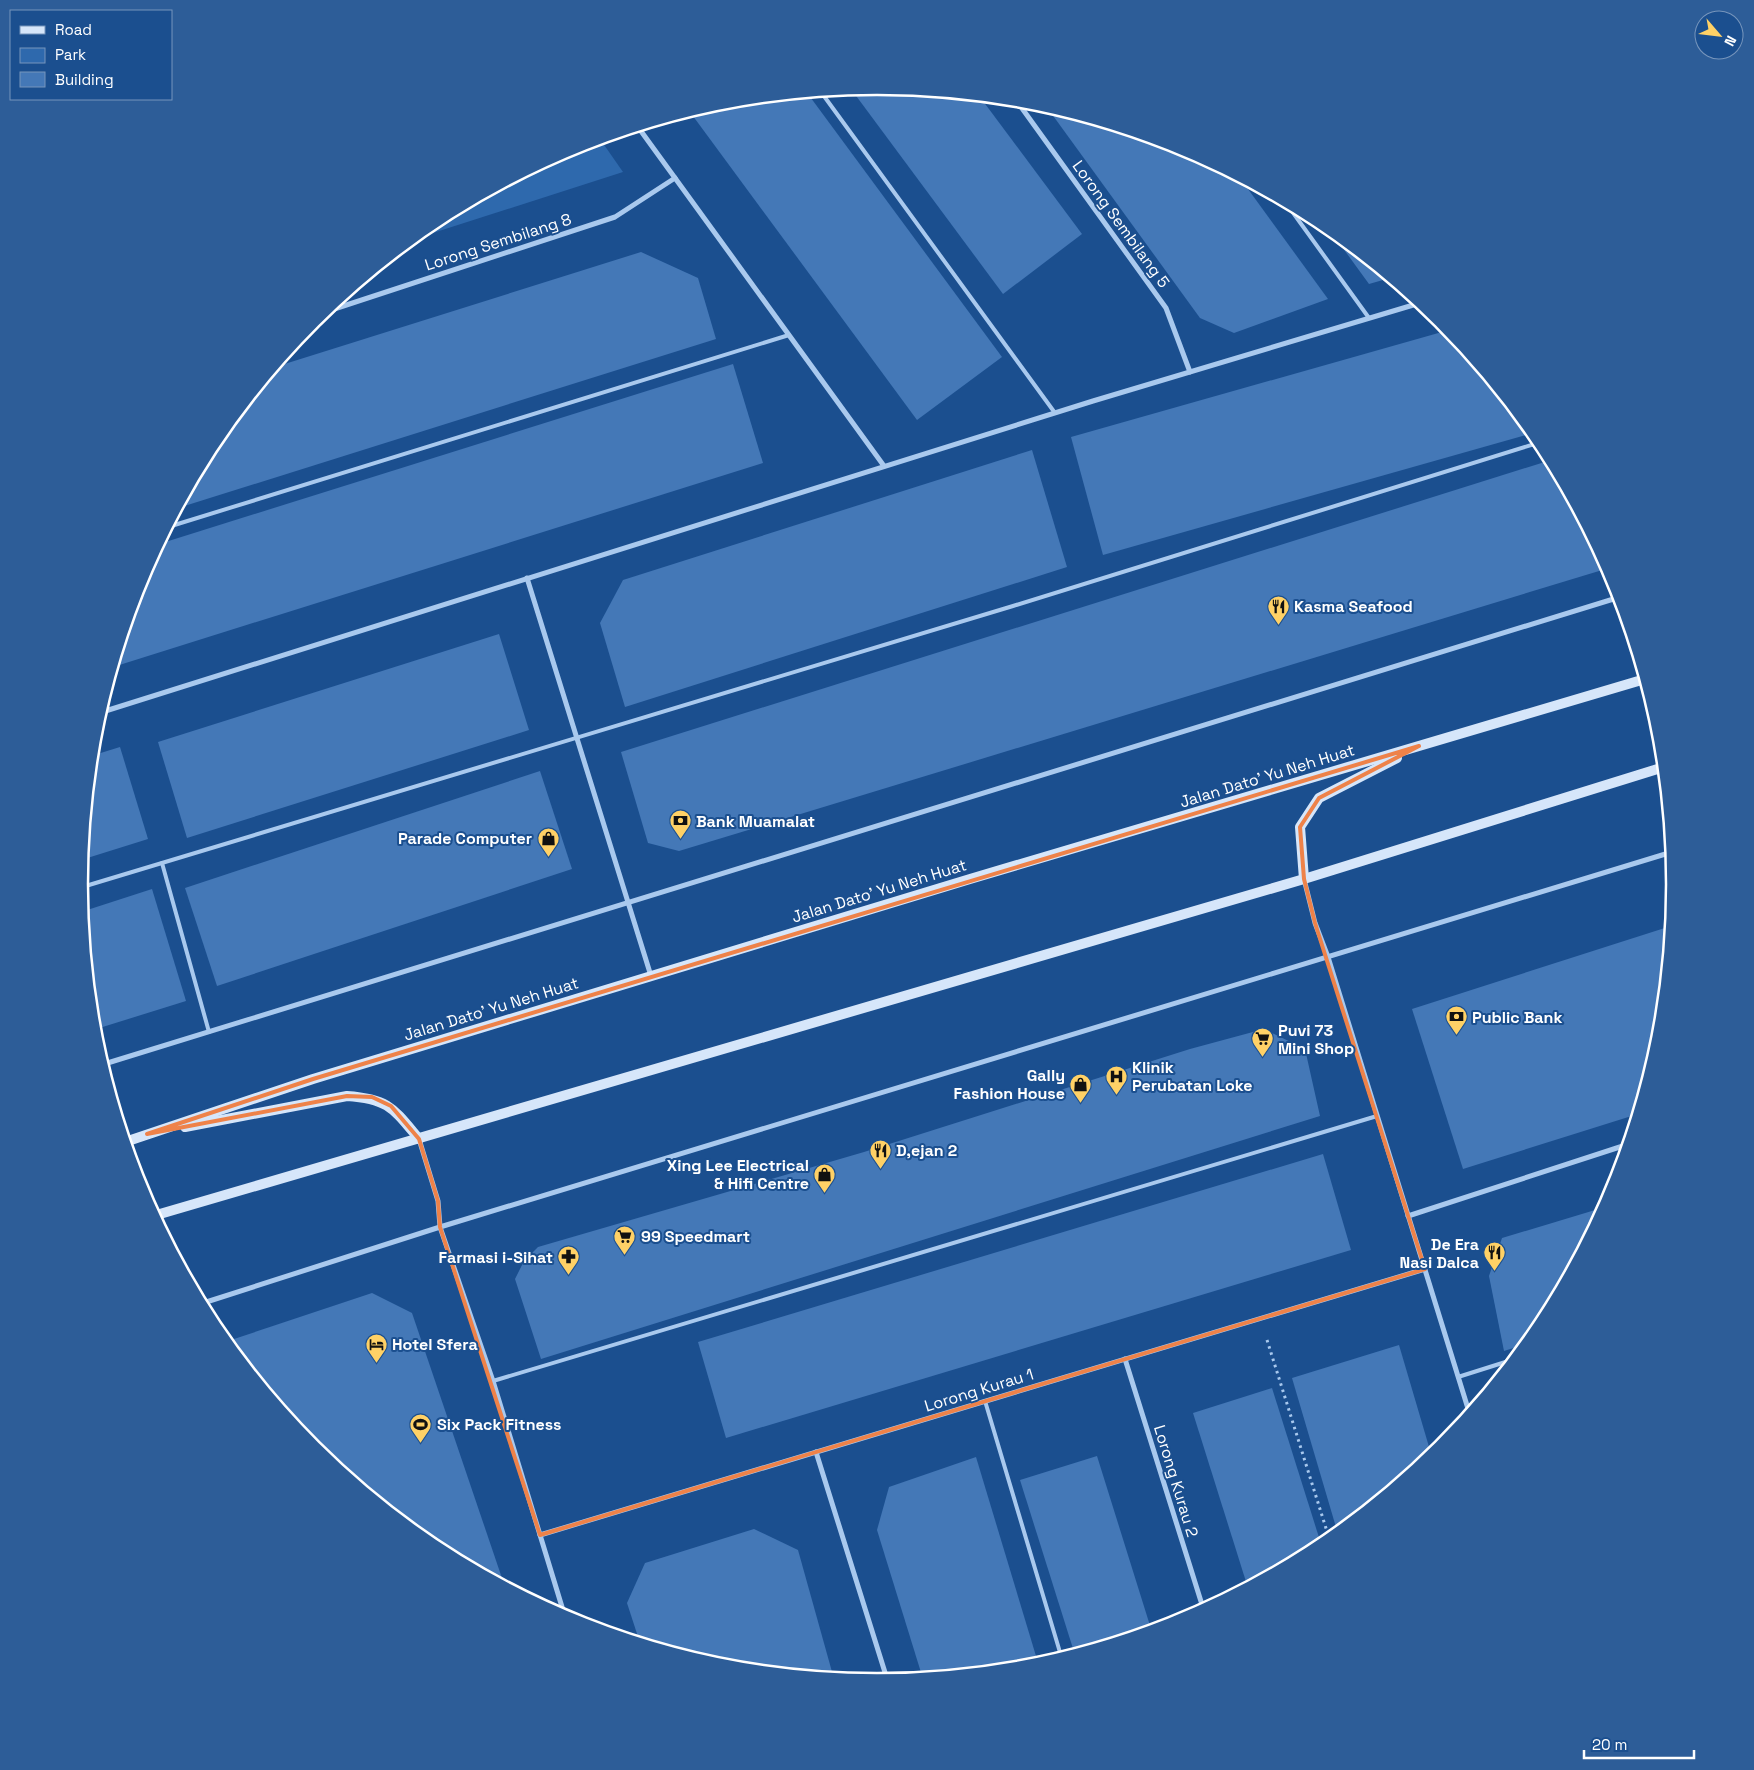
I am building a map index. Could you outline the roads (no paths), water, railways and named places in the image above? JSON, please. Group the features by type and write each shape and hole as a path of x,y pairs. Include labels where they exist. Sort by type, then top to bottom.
{"main road":[{"name":"Jalan Dato' Yu Neh Huat","path":"130,1140 313,1079 651,976 1640,681"},
{"path":"1304,879 1300,827 1320,798 1419,746"},
{"path":"160,1214 1304,879 1658,769"},
{"path":"147,1134 347,1096 372,1098 391,1106 419,1138"}],"street":[{"name":"Lorong Sembilang 5","path":"1023,110 1166,308 1190,372"},
{"path":"641,132 884,466"},
{"name":"Lorong Sembilang 8","path":"339,307 615,217 675,178"},
{"path":"108,710 884,466 1413,305"},
{"path":"526,578 651,976"},
{"path":"108,1063 1612,599"},
{"path":"207,1302 440,1227 1665,854"},
{"path":"1304,879 1315,923 1328,957 1468,1409"},
{"path":"419,1138 438,1201 440,1227 493,1381 562,1608"},
{"path":"1408,1216 1622,1146"},
{"name":"Lorong Kurau 1","path":"540,1535 1424,1269"},
{"name":"Lorong Kurau 2","path":"1125,1359 1202,1604"},
{"path":"816,1452 885,1674"}],"lane":[{"path":"825,97 1055,413"},
{"path":"1295,216 1369,318"},
{"path":"175,525 788,335"},
{"path":"88,885 576,738 1532,445"},
{"path":"162,863 209,1032"},
{"path":"493,1381 1377,1116"},
{"path":"1458,1377 1506,1362"},
{"path":"985,1401 1060,1653"}],"place":[{"name":"Kasma Seafood","path":"1278,625"},
{"name":"Bank Muamalat","path":"680,840"},
{"name":"Parade Computer","path":"548,857"},
{"name":"Public Bank","path":"1456,1036"},
{"name":"Puvi 73 Mini Shop","path":"1262,1058"},
{"name":"Klinik Perubatan Loke","path":"1116,1095"},
{"name":"Gally Fashion House","path":"1081,1103"},
{"name":"D,ejan 2","path":"880,1169"},
{"name":"Xing Lee Electrical & Hifi Centre","path":"825,1193"},
{"name":"99 Speedmart","path":"625,1255"},
{"name":"De Era Nasi Dalca","path":"1495,1272"},
{"name":"Farmasi i-Sihat","path":"569,1276"},
{"name":"Hotel Sfera","path":"376,1363"},
{"name":"Six Pack Fitness","path":"421,1443"}]}
